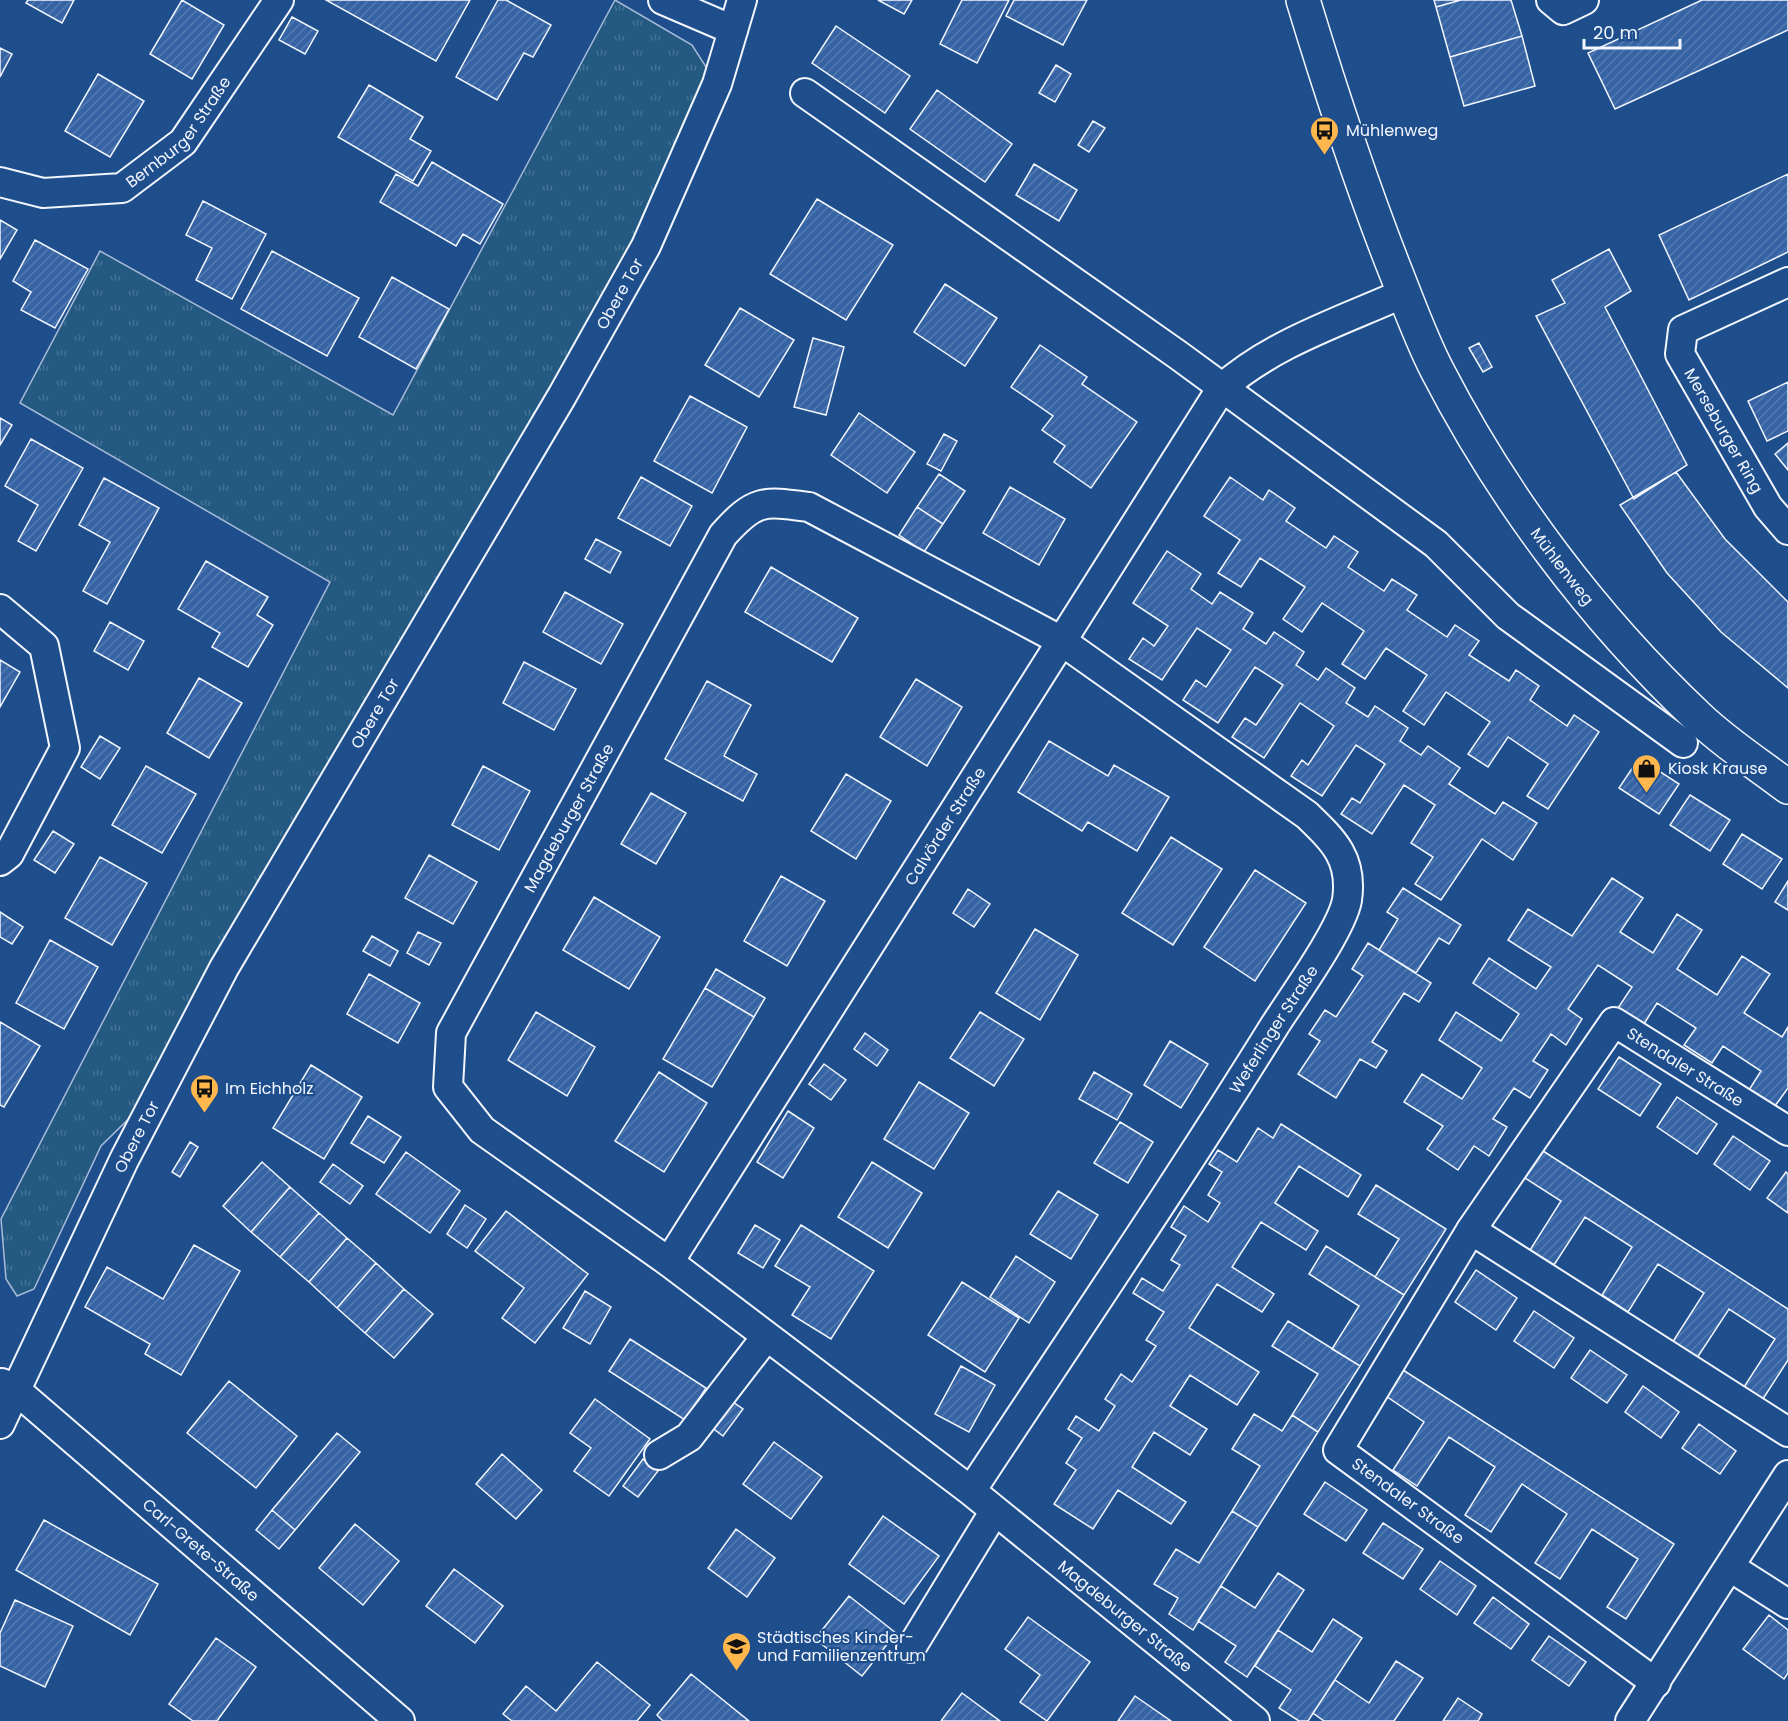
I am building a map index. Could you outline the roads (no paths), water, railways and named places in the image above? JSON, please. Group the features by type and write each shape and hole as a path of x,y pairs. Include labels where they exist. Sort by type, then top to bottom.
{"street":[{"name":"Bernburger Straße","path":"0,182 43,193 122,188 183,141 279,0"},
{"path":"663,0 734,30"},
{"name":"Obere Tor","path":"0,1424 9,1386 224,968 562,396 646,246 717,84 742,0"},
{"name":"Mühlenweg","path":"1303,0 1373,215 1436,369 1481,449 1522,513 1573,580 1637,654 1699,718 1788,787"},
{"path":"1551,0 1563,10 1584,0"},
{"path":"805,93 1178,355 1436,544 1508,616 1683,743"},
{"name":"Merseburger Ring","path":"1788,282 1683,330 1680,354 1768,507 1788,530"},
{"path":"1221,388 1240,371 1267,355 1404,293"},
{"name":"Calvörder Straße","path":"669,1263 1221,388"},
{"name":"Magdeburger Straße","path":"1060,640 809,507 773,502 745,510 723,535 451,1033 448,1087 482,1130 669,1263 971,1491 994,1512 1255,1721"},
{"path":"0,609 44,646 65,748 9,854 0,861"},
{"name":"Weferlinger Straße","path":"971,1491 1241,1080 1333,933 1347,903 1349,874 1336,843 1307,815 1060,640"},
{"name":"Stendaler Straße","path":"1656,1683 1338,1450 1471,1230 1614,1022 1788,1131"},
{"path":"1471,1230 1788,1432"},
{"path":"659,1455 689,1437 766,1337"},
{"name":"Carl-Grete-Straße","path":"9,1386 400,1721"},
{"path":"1630,1721 1788,1475"},
{"path":"911,1648 994,1512"},
{"path":"1730,1567 1788,1604"}],"place":[{"name":"Mühlenweg","path":"1325,156"},
{"name":"Kiosk Krause","path":"1647,794"},
{"name":"Im Eichholz","path":"204,1114"},
{"name":"Städtisches Kinder- und Familienzentrum","path":"736,1672"}]}
